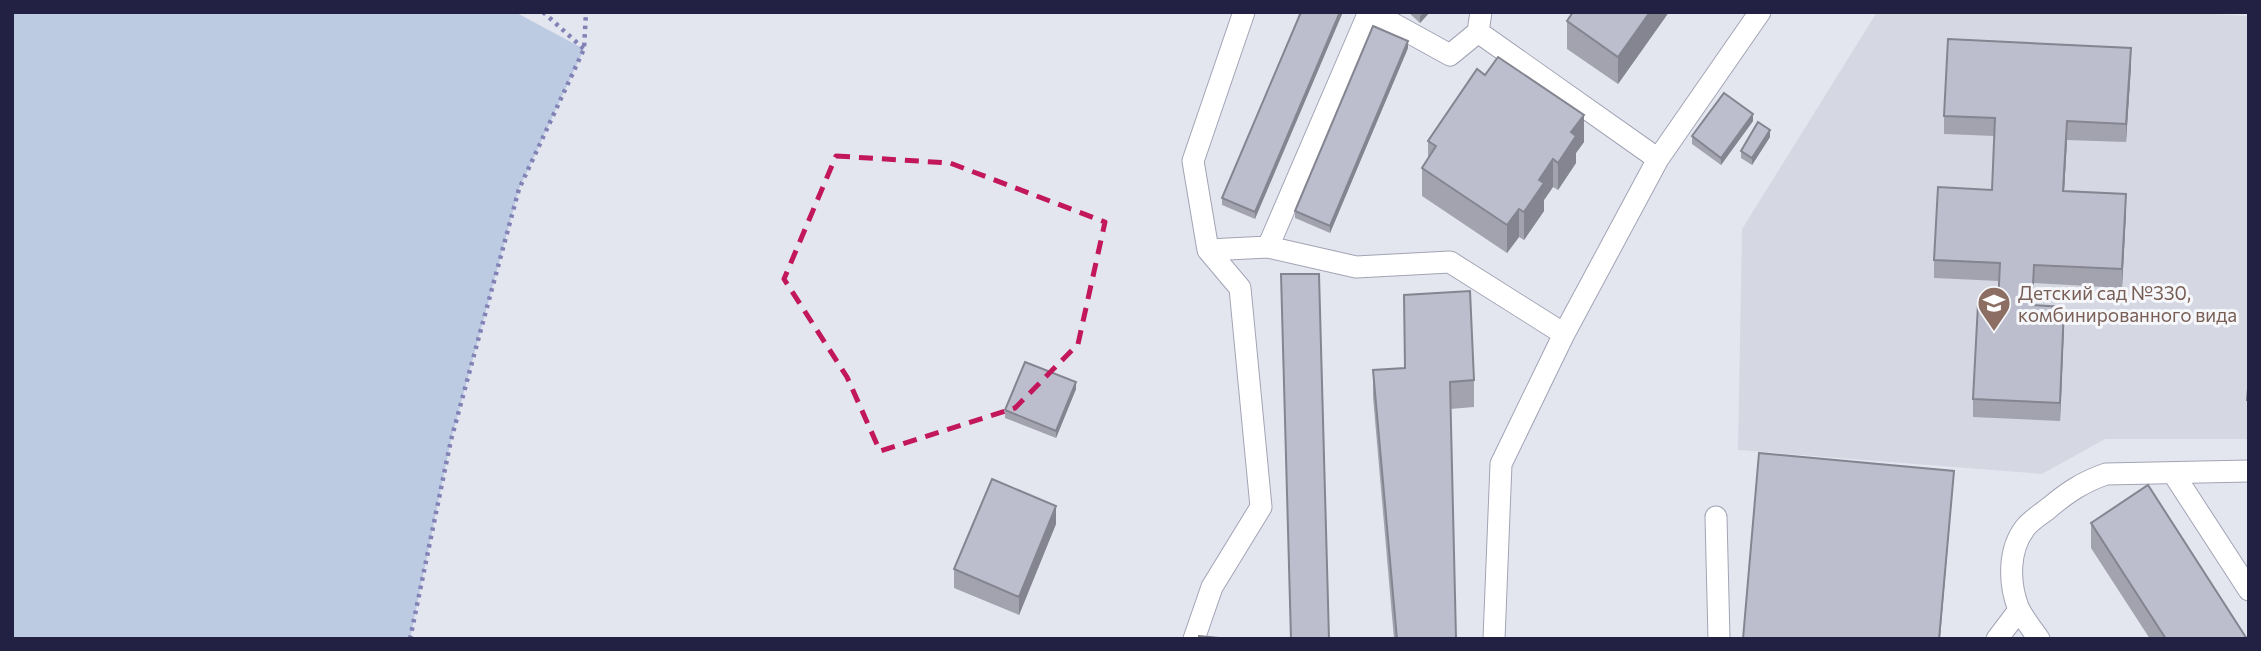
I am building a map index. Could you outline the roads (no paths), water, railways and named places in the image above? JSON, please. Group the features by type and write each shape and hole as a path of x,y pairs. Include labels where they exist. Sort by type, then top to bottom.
{"street":[{"path":"1194,639 1212,587 1261,507 1240,288 1208,250 1194,161 1244,12"},
{"path":"1268,247 1370,12 1450,55 1479,22 1658,159"},
{"path":"1494,639 1501,464 1564,334 1658,159 1760,12"},
{"path":"1208,250 1268,247 1356,267 1450,262 1564,334"},
{"path":"2039,639 2019,610 2011,579 2015,548 2025,528 2084,482 2106,474 2249,471"},
{"path":"2173,473 2249,590"},
{"path":"1716,517 1719,639"},
{"path":"1997,639 2019,610"}],"place":[{"name":"Детский сад №330, комбинированного вида","path":"1994,333"}]}
